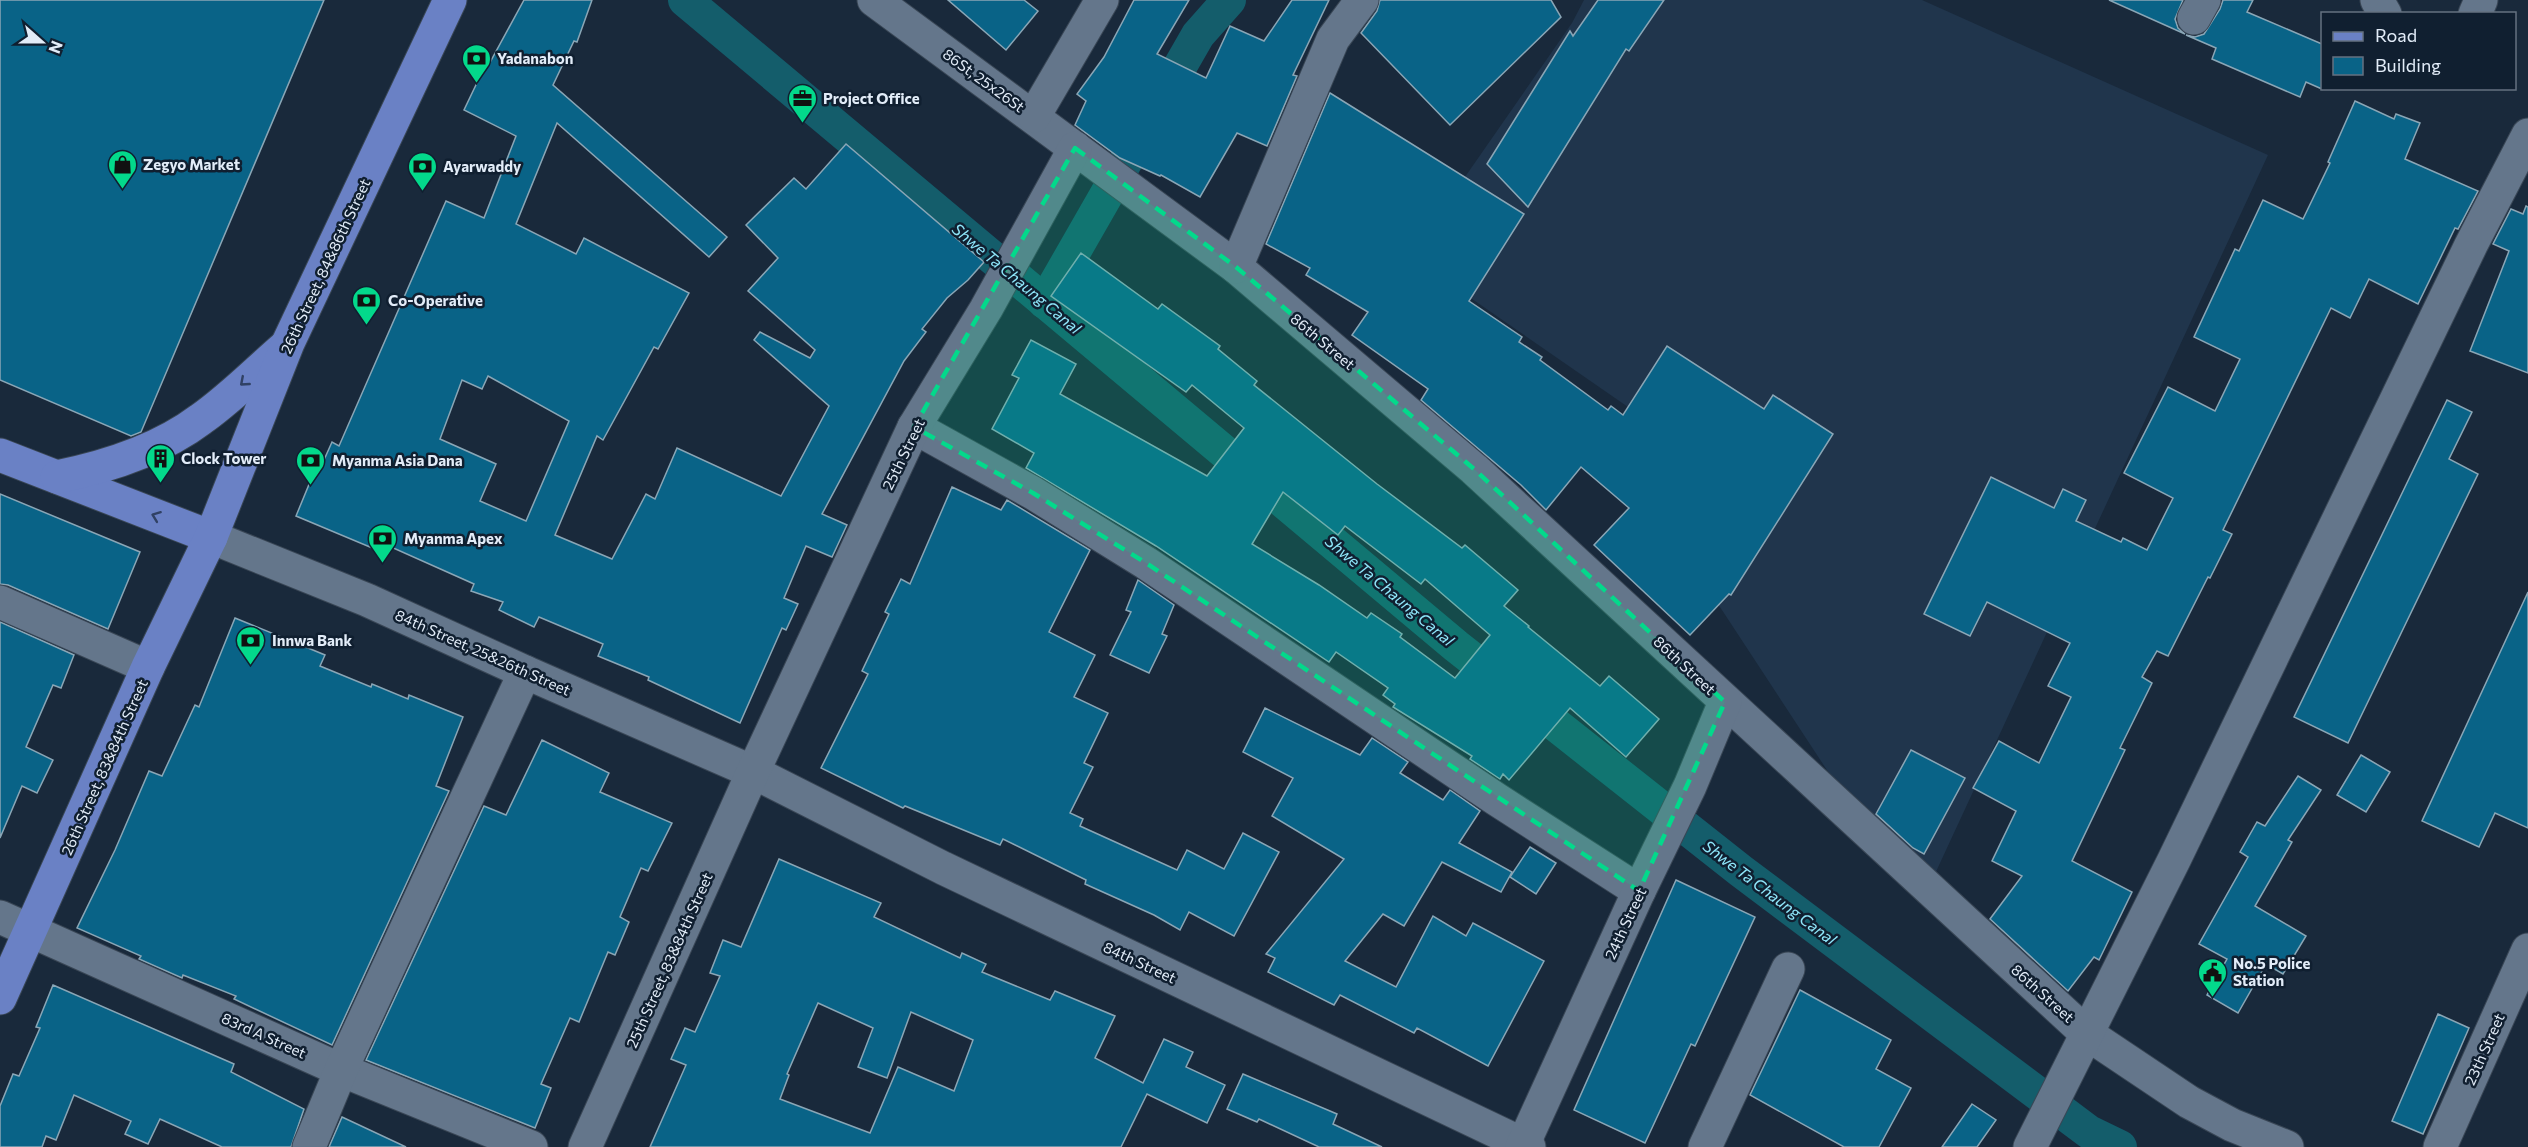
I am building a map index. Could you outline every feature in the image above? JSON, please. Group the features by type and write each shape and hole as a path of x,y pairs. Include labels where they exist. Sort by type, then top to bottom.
{"main road":[{"name":"26th Street, 84&86th Street","path":"211,537 288,344 450,0"},
{"path":"57,477 96,469 156,445 201,420 288,344"},
{"path":"0,454 211,537"},
{"name":"26th Street, 83&84th Street","path":"0,998 148,667 211,537"}],"street":[{"name":"86St, 25x26St","path":"874,0 1085,155"},
{"path":"1034,116 1102,0"},
{"path":"1236,267 1333,39 1362,0"},
{"path":"2036,1133 2174,860 2470,245 2528,135"},
{"name":"86th Street","path":"1085,155 1236,267 1474,469 2086,1032 2189,1102 2232,1125 2287,1147"},
{"name":"25th Street","path":"753,772 914,428 986,309 1031,227 1085,155"},
{"path":"914,428 1033,493 1146,564 1486,793 1639,891"},
{"name":"84th Street, 25&26th Street","path":"211,537 367,600 753,772"},
{"path":"0,602 148,667"},
{"path":"309,1147 341,1070 525,672"},
{"name":"24th Street","path":"1525,1146 1639,891 1690,786 1725,702"},
{"name":"84th Street","path":"753,772 943,868 1525,1146"},
{"name":"25th Street, 83&84th Street","path":"585,1147 753,772"},
{"name":"83rd A Street","path":"0,917 341,1070 531,1147"},
{"name":"23th Street","path":"2440,1147 2528,950"},
{"path":"1705,1147 1788,969"}],"highlighted area":[{"path":"1075,148 1236,267 1474,469 1725,702 1639,891 1146,563 1033,493 914,427"}],"shaded area":[{"path":"1584,0 1922,0 2268,155 1934,876 1861,822 1720,607 1624,517 1680,443 1410,256 1572,23"}],"building":[{"name":"Zegyo Market","path":"0,0 324,0 141,432 131,436 0,380"},
{"path":"524,0 592,0 577,42 574,41 553,85 727,237 709,257 557,123 516,224 576,254 584,238 689,293 658,349 654,347 603,440 597,436 555,535 612,559 646,494 655,499 677,448 781,496 829,406 754,340 760,332 810,358 815,350 748,291 778,258 746,225 794,178 806,189 846,144 984,262 947,298 922,329 926,332 904,361 822,514 847,525 832,557 806,546 784,598 798,604 786,630 782,628 740,723 648,680 649,677 598,656 603,644 539,617 534,627 499,610 503,602 471,591 474,584 380,542 377,550 296,516 315,470 319,471 332,442 339,446 446,201 484,218 516,136 464,110 486,64 488,66","holes":["488,376 569,421 526,521 480,501 496,464 440,439 462,380 482,389"]},
{"path":"948,0 1024,0 1038,11 1006,50"},
{"path":"1134,0 1189,0 1157,54 1206,78 1230,26 1264,41 1292,0 1329,0 1293,75 1297,76 1267,146 1237,133 1200,197 1161,175 1120,158 1075,125 1086,101 1077,94 1104,57"},
{"path":"1380,0 1551,0 1561,17 1450,125 1361,33 1377,11"},
{"path":"1598,0 1664,0 1629,51 1626,49 1528,207 1487,164 1570,31 1573,36"},
{"path":"2109,0 2183,0 2175,19 2178,28 2185,34"},
{"path":"2223,0 2253,0 2247,12 2321,44 2321,89 2306,82 2300,97 2212,59 2216,48 2186,35 2195,37 2204,34"},
{"path":"1330,93 1524,214 1469,301 1522,337 1519,342 1542,357 1540,360 1608,410 1611,406 1623,415 1667,346 1764,409 1773,395 1833,434 1731,595 1729,594 1690,635 1594,545 1629,508 1581,467 1546,510 1521,485 1421,400 1428,389 1352,335 1368,312 1306,275 1310,268 1266,244"},
{"path":"2355,101 2394,119 2396,114 2420,123 2405,159 2478,191 2458,229 2455,228 2418,304 2369,279 2350,318 2331,308 2223,530 2232,534 2210,578 2208,577 2168,656 2157,651 2142,677 2152,683 2120,748 2125,750 2072,861 2132,892 2099,960 2094,957 2068,991 1990,919 2022,876 1992,861 2016,811 1973,788 1999,741 2039,763 2071,697 2048,686 2070,643 1987,602 1970,636 1924,614 1991,477 2054,508 2063,489 2086,500 2076,521 2121,542 2123,538 2147,550 2173,498 2124,473 2168,387 2215,411 2240,359 2194,337 2235,249 2239,251 2263,200 2303,219 2330,163 2328,162"},
{"path":"2526,206 2528,207 2528,373 2470,351 2509,251 2493,244 2511,209 2523,214"},
{"path":"1081,253 1158,309 1162,304 1220,346 1218,349 1257,381 1254,385 1377,484 1462,548 1465,545 1518,590 1504,606 1528,627 1600,686 1609,676 1659,719 1626,757 1570,708 1509,780 1503,774 1500,779 1470,759 1472,756 1393,707 1395,704 1383,695 1388,688 1336,652 1329,662 1156,546 1026,468 1034,453 992,429 1019,378 1012,375 1031,340 1076,364 1060,394 1207,476 1244,428 1192,385 1186,392 1051,296","holes":["1283,492 1338,535 1345,526 1421,584 1425,579 1490,635 1455,678 1400,637 1402,634 1371,613 1367,618 1252,544"]},
{"path":"2447,400 2472,412 2449,459 2478,474 2348,743 2294,717"},
{"path":"952,487 1001,510 1007,500 1090,550 1049,632 1095,655 1074,697 1108,713 1084,763 1093,767 1070,813 1083,819 1080,826 1177,870 1187,850 1224,869 1243,833 1279,852 1234,936 1189,912 1180,930 1154,915 1085,884 1086,880 1003,839 1000,845 905,806 903,808 821,768 868,674 862,671 889,614 885,612 901,579 910,584"},
{"path":"0,494 140,552 108,629 8,585 0,584"},
{"path":"1138,580 1174,605 1162,634 1167,636 1149,673 1110,655 1131,612 1126,610"},
{"path":"2528,592 2528,828 2495,813 2479,847 2422,821"},
{"path":"235,618 325,655 320,666 371,687 372,684 408,699 409,695 463,717 436,786 449,791 332,1045 234,999 236,996 183,975 182,978 139,959 141,956 77,928 115,850 149,771 162,776 195,705 199,707"},
{"path":"0,622 74,655 61,688 53,685 26,747 53,760 37,793 22,786 0,838"},
{"path":"1265,708 1360,755 1372,738 1408,762 1400,773 1443,800 1450,790 1480,811 1459,843 1512,872 1501,892 1442,862 1404,926 1383,914 1345,961 1396,987 1433,916 1466,936 1473,923 1544,961 1488,1066 1417,1028 1414,1033 1340,995 1334,1005 1268,972 1275,958 1266,954 1344,859 1272,816 1293,778 1243,752"},
{"path":"542,740 609,773 600,792 672,823 648,871 641,868 620,917 629,922 615,955 608,952 579,1022 570,1018 541,1084 551,1088 535,1128 366,1060 484,806 506,815"},
{"path":"1911,750 1965,778 1924,854 1913,848 1876,814"},
{"path":"2361,755 2390,772 2366,812 2337,795"},
{"path":"2298,776 2321,790 2288,840 2292,842 2255,906 2306,936 2283,974 2266,964 2238,1013 2207,995 2227,959 2199,944 2248,857 2240,852 2257,822 2265,826"},
{"path":"1530,847 1556,863 1536,894 1510,877"},
{"path":"779,859 881,903 874,917 960,958 962,953 986,964 982,972 1050,1000 1055,991 1115,1016 1095,1058 1143,1083 1164,1039 1193,1052 1186,1067 1225,1085 1207,1123 1147,1094 1121,1147 650,1147 686,1065 671,1059 685,1028 695,1032 720,976 710,973 723,940 741,947","holes":["818,1003 873,1028 858,1067 887,1078 911,1012 973,1040 954,1091 898,1067 870,1133 780,1099 789,1075 787,1074"]},
{"path":"1676,880 1755,917 1695,1046 1691,1044 1645,1143 1574,1110"},
{"path":"53,985 234,1064 231,1072 304,1109 291,1147 222,1147 160,1119 148,1144 125,1134 131,1121 74,1095 56,1140 46,1136 42,1147 0,1147 0,1106 13,1074 19,1076 40,1028 36,1027"},
{"path":"1800,990 1891,1040 1876,1069 1911,1088 1879,1147 1844,1147 1750,1095"},
{"path":"2438,1014 2469,1028 2423,1134 2392,1121"},
{"path":"1243,1074 1337,1114 1333,1124 1382,1147 1319,1147 1259,1119 1257,1122 1227,1109"},
{"path":"1972,1104 1996,1120 1977,1147 1942,1147"},
{"path":"342,1117 406,1147 329,1147"}],"waterway":[{"name":"Shwe Ta Chaung Canal","path":"685,0 1456,646 1741,871 2089,1132 2120,1147"},
{"path":"1045,302 1198,35 1229,0"}],"place":[{"name":"Yadanabon","path":"476,84"},
{"name":"Project Office","path":"802,124"},
{"name":"Zegyo Market","path":"122,190"},
{"name":"Ayarwaddy","path":"422,192"},
{"name":"Co-Operative","path":"367,326"},
{"name":"Clock Tower","path":"160,484"},
{"name":"Myanma Asia Dana","path":"311,486"},
{"name":"Myanma Apex","path":"383,564"},
{"name":"Innwa Bank","path":"251,666"},
{"name":"No.5 Police Station","path":"2212,998"}]}
